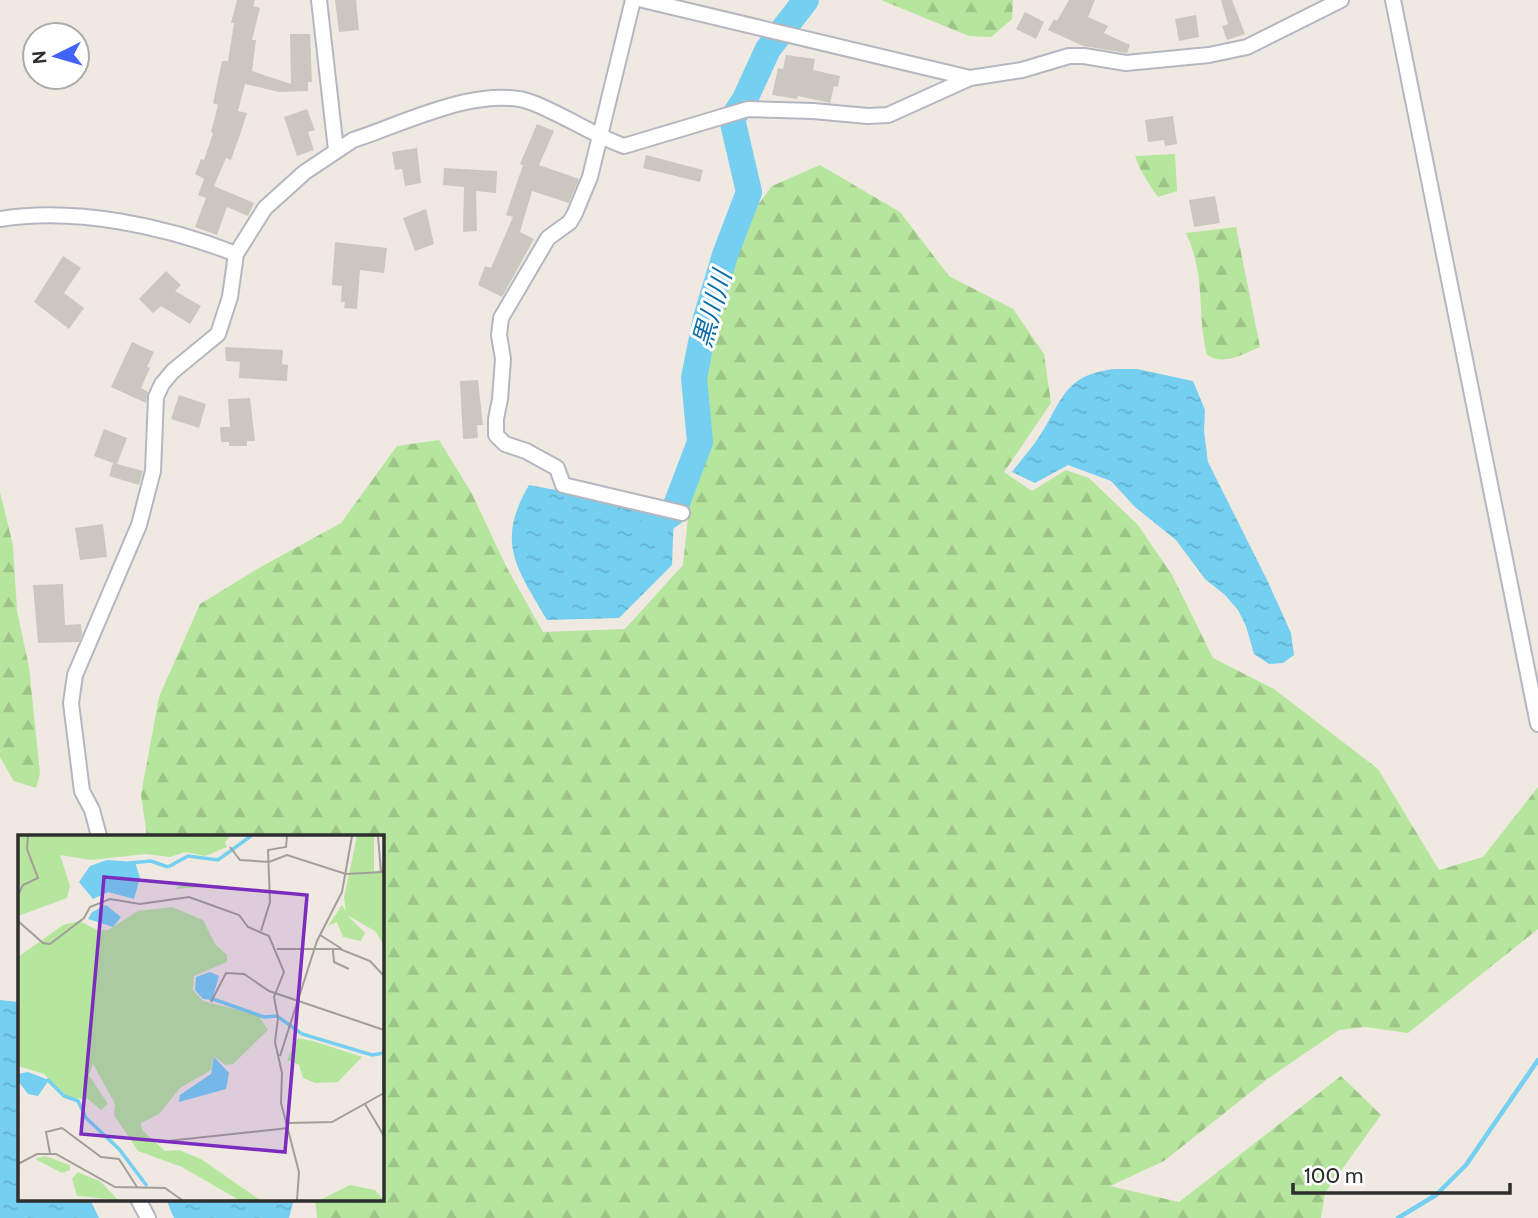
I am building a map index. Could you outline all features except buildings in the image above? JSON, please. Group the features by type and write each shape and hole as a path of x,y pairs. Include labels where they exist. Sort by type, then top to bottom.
{"street":[{"path":"319,0 336,149"},
{"path":"633,0 590,177 575,214 570,222 548,238 501,318 499,335 503,359 496,435 505,444 526,451 557,468 563,485 682,513"},
{"path":"643,0 970,78"},
{"path":"99,835 92,810 82,791 71,703 75,675 139,525 153,471 156,397 173,371 218,334 230,297 236,254 265,208 280,192 336,149 353,140 470,100 506,97 531,102 624,146 748,109 888,115 970,78 1022,69 1069,56 1125,62 1209,55 1247,47 1341,0"},
{"path":"1393,0 1538,724"},
{"path":"0,219 59,216 137,224 211,244 236,254"},
{"path":"139,1200 148,1218"}],"green space":[{"path":"881,0 1013,0 1012,19 991,37 969,36"},
{"path":"1175,154 1177,191 1158,197 1135,156"},
{"path":"820,165 900,212 949,276 1013,309 1044,354 1051,403 1004,472 1032,491 1066,470 1089,478 1138,525 1172,575 1213,658 1274,689 1378,769 1439,870 1483,857 1538,787 1538,929 1408,1033 1366,1027 1339,1030 1266,1080 1164,1161 1110,1186 1179,1202 1341,1076 1381,1115 1325,1193 1321,1218 317,1218 315,1200 383,1200 383,835 147,835 141,795 159,697 200,604 341,523 397,446 439,440 471,492 507,568 543,632 625,629 683,565 690,498 709,448 700,386 718,307 739,230 772,186"},
{"path":"1236,227 1260,347 1234,358 1220,359 1207,355 1197,265 1186,233"},
{"path":"0,492 13,545 17,611 29,667 40,774 36,788 14,781 0,757"}],"water":[{"path":"1137,369 1193,381 1205,410 1204,431 1208,462 1291,633 1294,655 1283,663 1269,664 1254,654 1238,610 1205,579 1176,540 1135,507 1111,481 1068,465 1035,483 1012,472 1036,441 1060,400 1075,383 1098,372"},
{"path":"529,485 674,512 672,565 619,618 547,620 519,570 514,555 513,523"},
{"path":"0,1000 18,1002 18,1200 90,1200 99,1218 0,1218"},
{"path":"166,1200 294,1200 289,1218 174,1218"}],"waterway":[{"name":"黒川川","path":"652,528 673,513 700,442 694,378 706,318 725,255 749,192 732,119 745,99 768,49 806,0"},
{"path":"1398,1218 1436,1195 1466,1165 1538,1060"}]}
